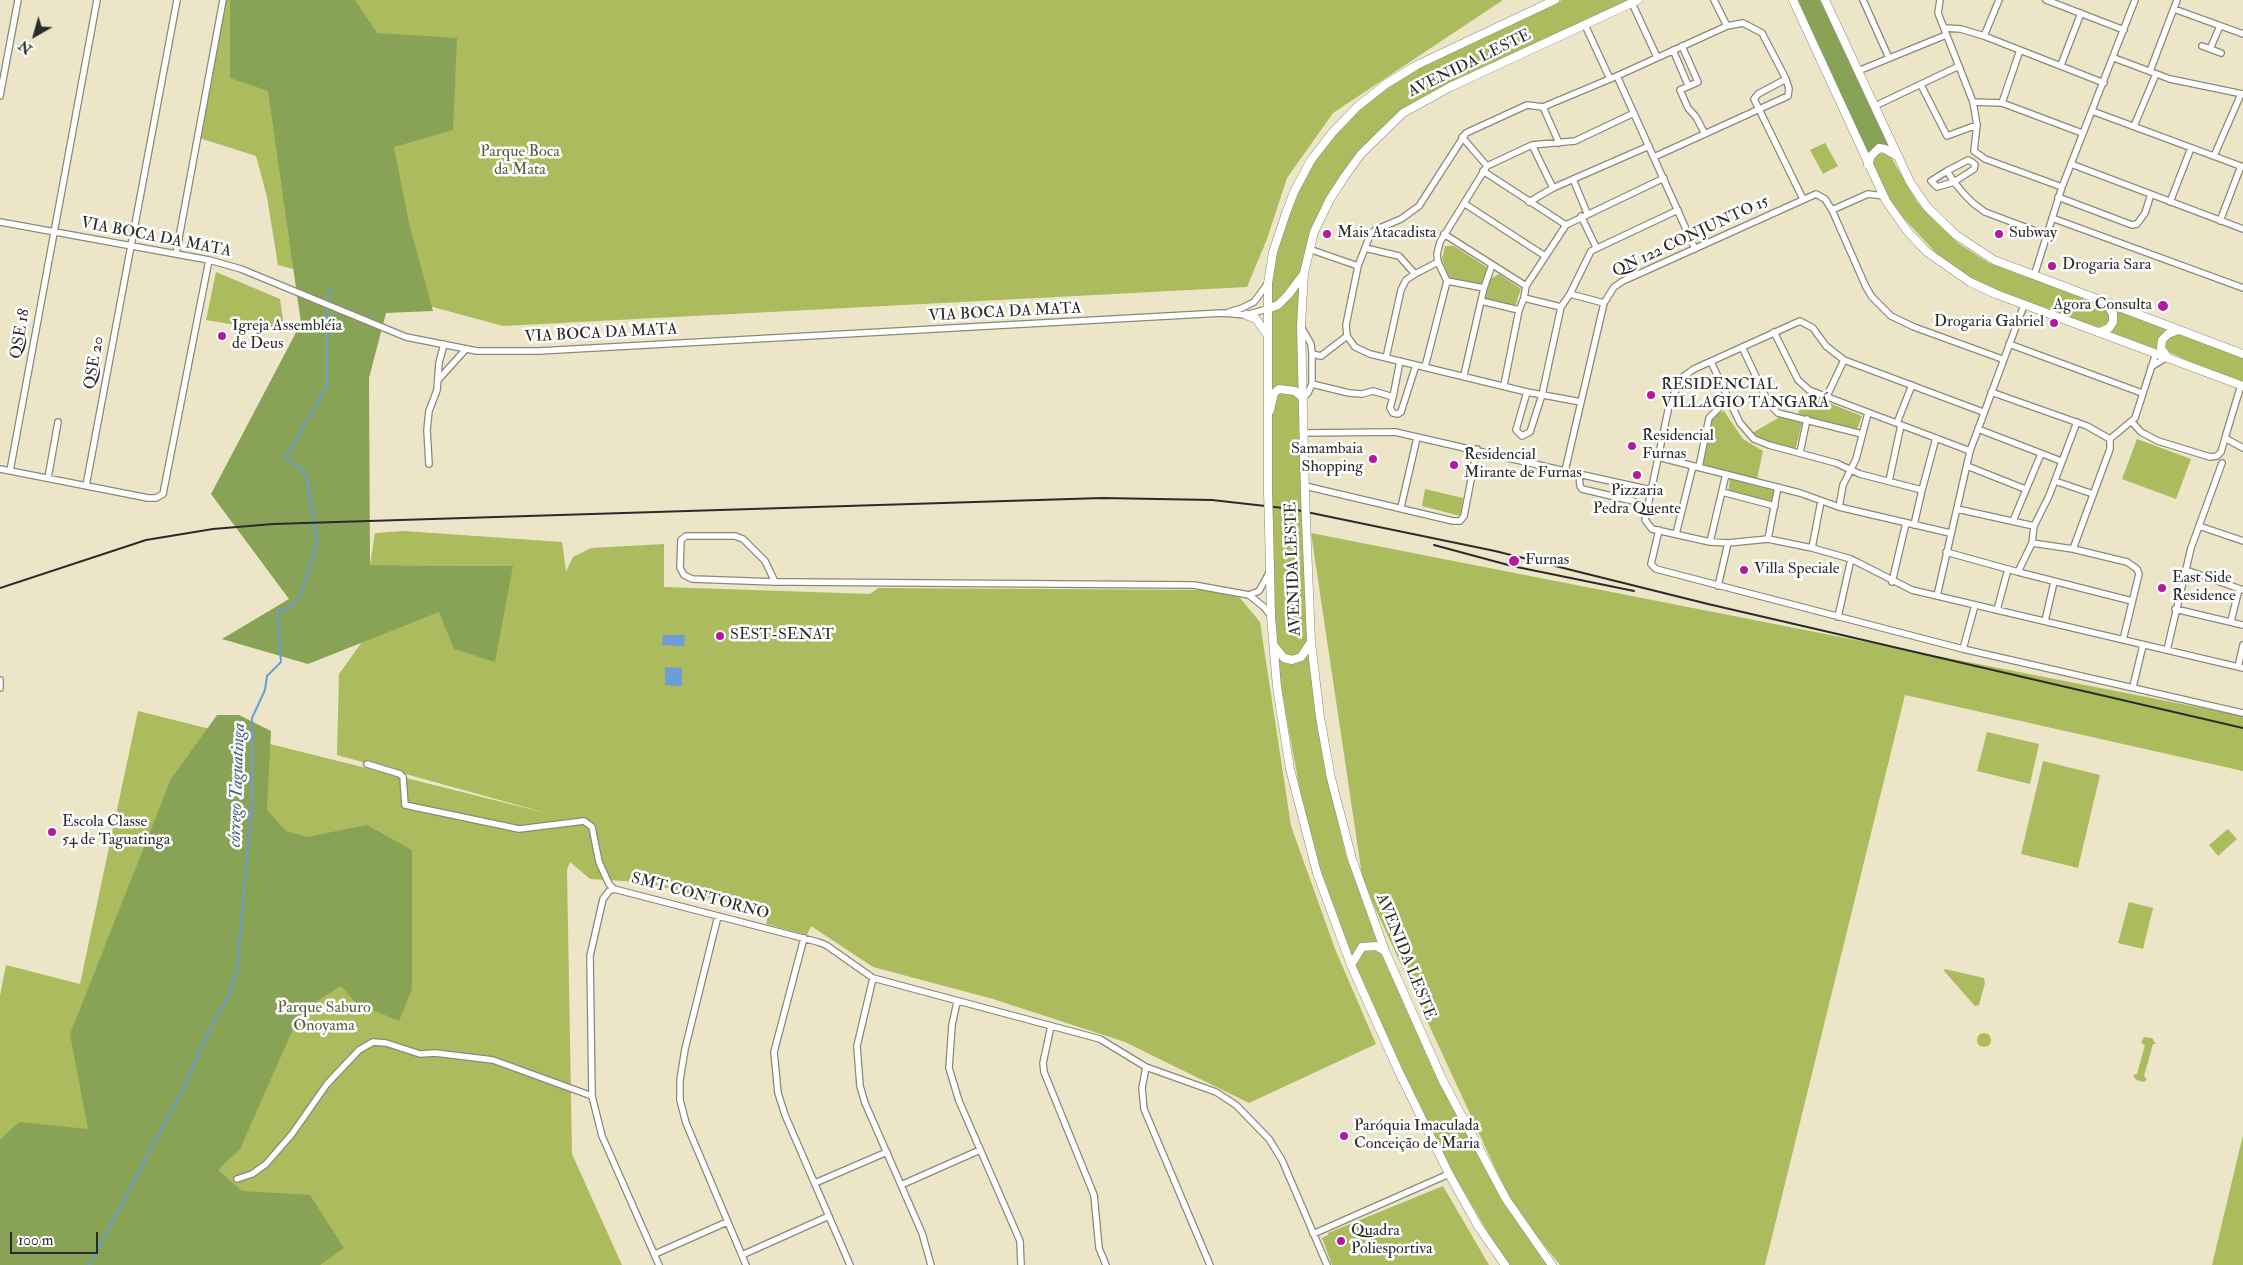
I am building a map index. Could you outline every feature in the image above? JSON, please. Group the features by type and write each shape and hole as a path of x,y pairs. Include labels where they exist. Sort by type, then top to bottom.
{"main road":[{"name":"AVENIDA LESTE","path":"1505,1265 1478,1226 1449,1174 1398,1070 1351,965 1317,872 1298,804 1284,732 1271,616 1268,492 1268,283 1273,252 1294,192 1312,160 1332,133 1358,106 1417,65 1555,0"},
{"path":"1793,0 1884,196 1908,232 1927,252 1970,282 2024,305 2242,386"},
{"path":"1824,0 1898,158 1927,208 1950,230 1994,260 2243,354"},
{"name":"AVENIDA LESTE","path":"1552,1265 1545,1261 1506,1199 1442,1079 1385,951 1352,859 1331,778 1320,717 1311,642 1303,433 1301,326 1304,273 1309,249 1321,216 1345,176 1361,154 1403,113 1450,87 1635,2"},
{"path":"1868,165 1871,156 1879,148 1885,148 1898,158"},
{"path":"1267,309 1278,305 1304,273"},
{"path":"2100,332 2109,328 2113,322 2112,314 2107,304"},
{"path":"1246,315 1262,324 1267,335"},
{"path":"2167,357 2161,348 2162,340 2168,334 2178,330"},
{"path":"1268,422 1277,391 1288,388 1303,398"},
{"path":"1273,644 1277,652 1284,658 1292,660 1301,657 1311,642"},
{"path":"1351,965 1362,947 1376,946 1385,951"}],"street":[{"path":"0,96 1,81 18,0"},
{"name":"QSE 18","path":"10,471 98,0"},
{"name":"QSE 20","path":"86,486 177,0"},
{"path":"176,254 223,0"},
{"path":"1714,0 1727,26"},
{"path":"1863,0 1889,58"},
{"path":"1940,0 1938,13 1973,102 1977,125 1973,148 1985,160 2062,187"},
{"path":"1984,36 1998,0"},
{"path":"2048,0 2124,30"},
{"path":"2034,276 2062,187 2082,133 2114,58 2135,0"},
{"path":"2134,126 2177,0"},
{"path":"1635,2 1658,56"},
{"path":"2174,9 2243,34"},
{"path":"2061,65 2081,13"},
{"path":"1581,402 1527,392 1464,375 1362,352 1355,347 1347,336 1348,313 1358,266 1370,235 1375,230 1405,216 1419,206 1466,132 1527,105 1543,107 1727,26 1743,23 1762,34 1786,79 1789,88 1788,96 1654,157"},
{"path":"1585,25 1610,79"},
{"path":"2210,49 2220,26"},
{"path":"1858,71 1945,32 1961,29 2061,65 2104,83"},
{"path":"1682,46 1698,82 1680,90 1688,108 1696,117 1705,134"},
{"path":"2202,46 2221,53"},
{"path":"1674,50 1688,85"},
{"path":"2002,103 2020,50"},
{"path":"2114,58 2185,83 2242,94 2214,156"},
{"path":"1875,106 1959,66"},
{"path":"1617,76 1695,248"},
{"path":"1786,79 1755,97 1758,110 1803,199"},
{"path":"1921,85 1947,136 1977,125"},
{"path":"1973,102 2002,103 2082,133"},
{"path":"1543,107 1559,143"},
{"path":"2092,110 2242,167 2220,221"},
{"path":"1426,367 1447,281 1438,262 1438,247 1444,234 1465,204 1485,169 1532,145 1575,141 1634,113"},
{"path":"1462,137 1485,169 1529,202 1566,225"},
{"path":"1532,145 1553,188"},
{"path":"1529,202 1553,188 1649,146"},
{"path":"2170,202 2191,148"},
{"path":"1968,160 1975,165 1974,169 1954,182 1939,188 1931,181 1947,171 1968,160"},
{"path":"2071,164 2243,229"},
{"path":"1947,171 1954,182 1974,204 1985,212 2046,235"},
{"path":"1504,385 1526,286 1566,225 1587,213 1664,178"},
{"path":"1573,179 1587,213"},
{"path":"1868,194 1876,180"},
{"name":"QN 122 CONJUNTO 15","path":"1565,471 1604,304 1614,288 1623,281 1816,194 1820,194 1832,210 1872,297 1891,316 1914,327 2002,359"},
{"path":"1832,210 1868,194 1884,196"},
{"path":"2058,198 2132,225 2136,224 2145,213 2152,194"},
{"path":"1465,204 1545,256"},
{"path":"1527,392 1516,430 1522,436 1530,432 1542,395 1561,307 1579,279 1588,253 1596,247 1678,210"},
{"path":"1581,216 1596,247"},
{"path":"2052,218 2243,288"},
{"name":"VIA BOCA DA MATA","path":"0,222 209,260 241,269 406,337 477,351 539,351 1222,313 1246,315 1267,309"},
{"path":"1444,234 1526,286"},
{"path":"1365,248 1399,256 1415,274"},
{"path":"1309,249 1358,266"},
{"path":"0,469 148,498 160,497 165,492 209,260"},
{"path":"1386,358 1403,284 1415,274 1438,262"},
{"path":"1464,375 1484,288 1492,265"},
{"path":"1447,281 1484,288"},
{"name":"VIA BOCA DA MATA","path":"1222,313 1248,306 1258,298 1268,283"},
{"path":"1570,294 1604,304"},
{"path":"1524,298 1561,307"},
{"path":"1481,301 1520,310"},
{"path":"1937,596 1970,451 2002,359 2024,305"},
{"path":"1983,412 1844,360 1826,346 1808,324 1800,321 1684,376 1677,385 1670,401 1646,512 1647,525 1659,530 1710,542 1768,539 1812,548 1850,559 1892,582 1912,590 2241,667 2243,646"},
{"path":"1301,326 1310,344 1312,354 1312,384 1308,393 1303,398"},
{"path":"1774,332 1798,380 1809,390 1970,451"},
{"path":"1312,354 1322,356 1347,336"},
{"path":"429,464 426,430 429,410 439,379 438,363 444,344"},
{"path":"2009,344 2142,393"},
{"path":"1742,347 1771,407 1778,413 1862,434"},
{"path":"439,379 466,349"},
{"path":"2110,439 2132,422 2156,353"},
{"path":"2151,367 2167,357"},
{"path":"1826,398 1844,360"},
{"path":"1400,361 1390,408 1392,413 1398,414 1402,412 1416,365"},
{"path":"1711,362 1727,400 1740,423 1754,438 1769,445 1836,463 1849,469 1922,490"},
{"path":"1312,384 1349,393 1362,394 1373,390 1393,397"},
{"path":"1889,481 1899,424 1912,385"},
{"path":"2132,422 2141,432 2158,441 2210,457 2217,456 2221,452 2242,386"},
{"path":"1991,392 2077,422 2110,439"},
{"path":"1676,534 1710,418 1727,400"},
{"path":"1838,507 1842,485 1856,459 1868,413"},
{"path":"1800,454 1808,419"},
{"path":"48,478 58,422"},
{"path":"2018,572 2032,543 2034,526 2055,481 2077,422"},
{"path":"1978,429 2061,461"},
{"path":"1303,433 1395,432 1477,449 1651,490"},
{"path":"1401,507 1417,438"},
{"path":"1914,525 1936,438"},
{"path":"2224,438 2243,448"},
{"path":"2073,549 2110,449 2110,439"},
{"path":"1305,490 1401,507 1453,521 1460,521 1464,516 1477,449"},
{"path":"2013,521 2024,489 2040,454"},
{"path":"1658,457 1778,487 1838,507 1950,533"},
{"path":"2167,650 2175,609 2199,526 2222,464"},
{"path":"1967,466 2024,489"},
{"path":"1579,474 1582,489 1633,501 1646,512"},
{"path":"1710,542 1726,474"},
{"path":"2055,481 2093,494"},
{"path":"1768,539 1778,487"},
{"path":"1633,501 1637,488"},
{"path":"1722,492 1775,506"},
{"path":"1812,548 1821,502"},
{"path":"1957,509 2034,526"},
{"path":"1892,582 1906,524"},
{"path":"2199,526 2243,541"},
{"path":"1659,530 1652,567 1718,586 1963,649 2243,713"},
{"path":"775,582 765,561 743,539 735,536 686,536 681,540 680,568 684,575 692,579 775,582 1194,585 1249,595 1257,600 1271,616"},
{"path":"1718,586 1728,542"},
{"path":"2032,543 2073,549 2127,562 2137,569 2139,574 2123,640"},
{"path":"1946,552 2132,601"},
{"path":"1838,617 1850,559"},
{"path":"1249,595 1259,591 1270,568"},
{"path":"1997,610 2008,569"},
{"path":"2186,570 2241,589 2230,621"},
{"path":"2045,622 2054,582"},
{"path":"1963,649 1975,605"},
{"path":"2175,609 2243,625"},
{"path":"2133,687 2143,645"},
{"path":"367,764 400,774 403,778 405,805 519,829 580,820 588,823 592,827 599,862 609,884 614,889"},
{"name":"SMT CONTORNO","path":"659,1265 602,1136 592,1096 590,956 603,899 609,891 614,889 826,945 873,978 1100,1039 1146,1067 1216,1092 1236,1105 1269,1139 1282,1160 1327,1265"},
{"path":"718,916 685,1049 680,1080 680,1100 686,1123 746,1265"},
{"path":"804,938 774,1052 781,1104 850,1265"},
{"path":"873,978 857,1046 857,1066 865,1103 928,1250 931,1265"},
{"path":"957,1002 952,1025 949,1068 959,1101 1020,1240 1021,1265"},
{"path":"1051,1026 1043,1063 1044,1072 1094,1195 1099,1248 1106,1265"},
{"path":"237,1179 252,1174 266,1164 292,1134 327,1084 358,1050 373,1042 386,1043 420,1054 435,1053 504,1063 592,1096"},
{"path":"1146,1067 1142,1088 1144,1109 1210,1265"},
{"path":"901,1185 980,1150"},
{"path":"815,1183 887,1152"},
{"path":"1313,1234 1449,1174"},
{"path":"742,1255 829,1216"},
{"path":"655,1254 727,1222"}],"green space":[{"name":"Parque Boca da Mata","path":"223,0 1503,0 1333,113 1287,178 1267,239 1247,287 503,326 278,265 267,197 256,156 196,137"},
{"path":"230,0 355,0 377,33 457,38 453,130 394,147 409,223 433,311 386,313 369,378 370,565 513,566 495,662 454,649 439,612 308,664 222,639 289,599 211,494 301,323 268,91 230,78"},
{"path":"1562,0 1639,0 1403,113 1377,132 1344,176 1322,217 1306,275 1301,326 1310,628 1318,731 1331,793 1346,855 1381,953 1439,1081 1502,1199 1547,1265 1507,1265 1453,1173 1351,964 1352,956 1350,958 1321,873 1302,801 1273,645 1266,335 1272,251 1310,159 1358,105 1417,66"},
{"path":"1798,0 1820,0 1890,147 1876,147 1867,156"},
{"path":"1825,143 1838,166 1823,174 1810,150"},
{"path":"1884,153 1891,157 1917,202 1958,243 1989,263 2108,307 2112,319 2104,328 2098,327 2021,301 1971,278 1936,253 1896,210 1883,187 1872,164 1876,154"},
{"path":"1445,246 1454,246 1488,268 1481,285 1467,285 1449,277 1442,259"},
{"path":"216,272 280,299 285,333 206,320"},
{"path":"1499,274 1521,289 1515,306 1489,301 1486,298 1490,279"},
{"path":"2116,310 2172,330 2162,334 2157,350 2107,332 2117,322"},
{"path":"2179,334 2243,358 2243,385 2166,351 2163,347 2167,337"},
{"path":"1806,394 1862,416 1857,429 1798,414"},
{"path":"1724,411 1743,439 1763,451 1757,479 1700,466 1712,416"},
{"path":"1780,417 1802,423 1795,451 1770,444 1752,433"},
{"path":"2137,439 2191,459 2176,499 2122,479"},
{"path":"1730,479 1775,491 1771,505 1728,493"},
{"path":"1425,489 1463,498 1460,516 1422,506"},
{"name":"Parque Saburo Onoyama","path":"404,531 562,542 566,571 573,557 591,548 664,544 664,587 870,594 878,588 1215,590 1240,598 1260,622 1291,826 1335,949 1376,1044 1249,1103 1125,1042 993,999 873,967 811,926 807,935 766,924 769,912 641,882 590,879 570,862 567,870 572,1154 622,1265 0,1265 0,996 6,965 80,984 138,711 550,814 337,755 339,674 362,642 440,611 513,566 370,565 375,533"},
{"path":"1311,533 2243,716 2243,771 1905,695 1765,1265 1560,1265 1513,1207 1363,882"},
{"path":"217,715 239,715 271,731 267,810 286,831 307,837 367,825 412,850 412,989 399,1021 356,1003 341,986 301,1011 240,1149 218,1170 242,1191 310,1195 344,1248 320,1265 0,1265 0,1140 19,1122 88,1129 70,1034 171,779"},
{"path":"1987,732 2039,744 2030,784 1977,771"},
{"path":"2043,761 2100,775 2078,868 2021,854"},
{"path":"2228,829 2237,839 2218,856 2209,845"},
{"path":"2129,902 2153,908 2143,949 2118,943"},
{"path":"1945,969 1984,978 1985,983 1979,1005 1975,1006 1944,971"},
{"path":"1984,1033 1989,1035 1991,1040 1989,1045 1984,1047 1979,1045 1977,1040 1979,1035"},
{"path":"2144,1037 2152,1038 2156,1044 2153,1044 2144,1076 2147,1079 2144,1082 2136,1080 2133,1075 2137,1074 2145,1045 2141,1043"},
{"path":"2243,1135 2243,1265 2212,1265"},
{"path":"1443,1186 1489,1265 1332,1265 1322,1238 1328,1235 1328,1233"}],"water":[{"path":"663,635 685,635 684,646 662,645"},
{"path":"665,667 682,668 682,686 665,685"}],"waterway":[{"name":"córrego Taguatinga","path":"328,302 330,287"},
{"name":"córrego Taguatinga","path":"89,1265 181,1093 210,1029 228,997 237,971 252,801 252,718 265,690 267,676 281,662 277,613 293,606 301,594 317,542 307,478 302,470 285,458 327,386 327,307"}],"railway":[{"path":"0,588 146,540 213,529 273,524 1102,498 1212,500 1292,509 1495,551 1708,604 2243,728"},
{"path":"1434,545 1512,566 1634,591"}],"place":[{"name":"Mais Atacadista","path":"1327,234"},
{"name":"Subway","path":"1999,234"},
{"name":"Drogaria Sara","path":"2052,266"},
{"name":"Agora Consulta","path":"2163,306"},
{"name":"Drogaria Gabriel","path":"2054,323"},
{"name":"Igreja Assembléia de Deus","path":"222,336"},
{"name":"RESIDENCIAL VILLAGIO TANGARÁ","path":"1651,395"},
{"name":"Residencial Furnas","path":"1632,446"},
{"name":"Samambaia Shopping","path":"1373,459"},
{"name":"Residencial Mirante de Furnas","path":"1454,465"},
{"name":"Pizzaria Pedra Quente","path":"1637,475"},
{"name":"Furnas","path":"1514,561"},
{"name":"Villa Speciale","path":"1744,570"},
{"name":"East Side Residence","path":"2162,588"},
{"name":"SEST-SENAT","path":"720,636"},
{"name":"Escola Classe 54 de Taguatinga","path":"52,832"},
{"name":"Paróquia Imaculada Conceição de Maria","path":"1344,1136"},
{"name":"Quadra Poliesportiva","path":"1341,1241"}]}
